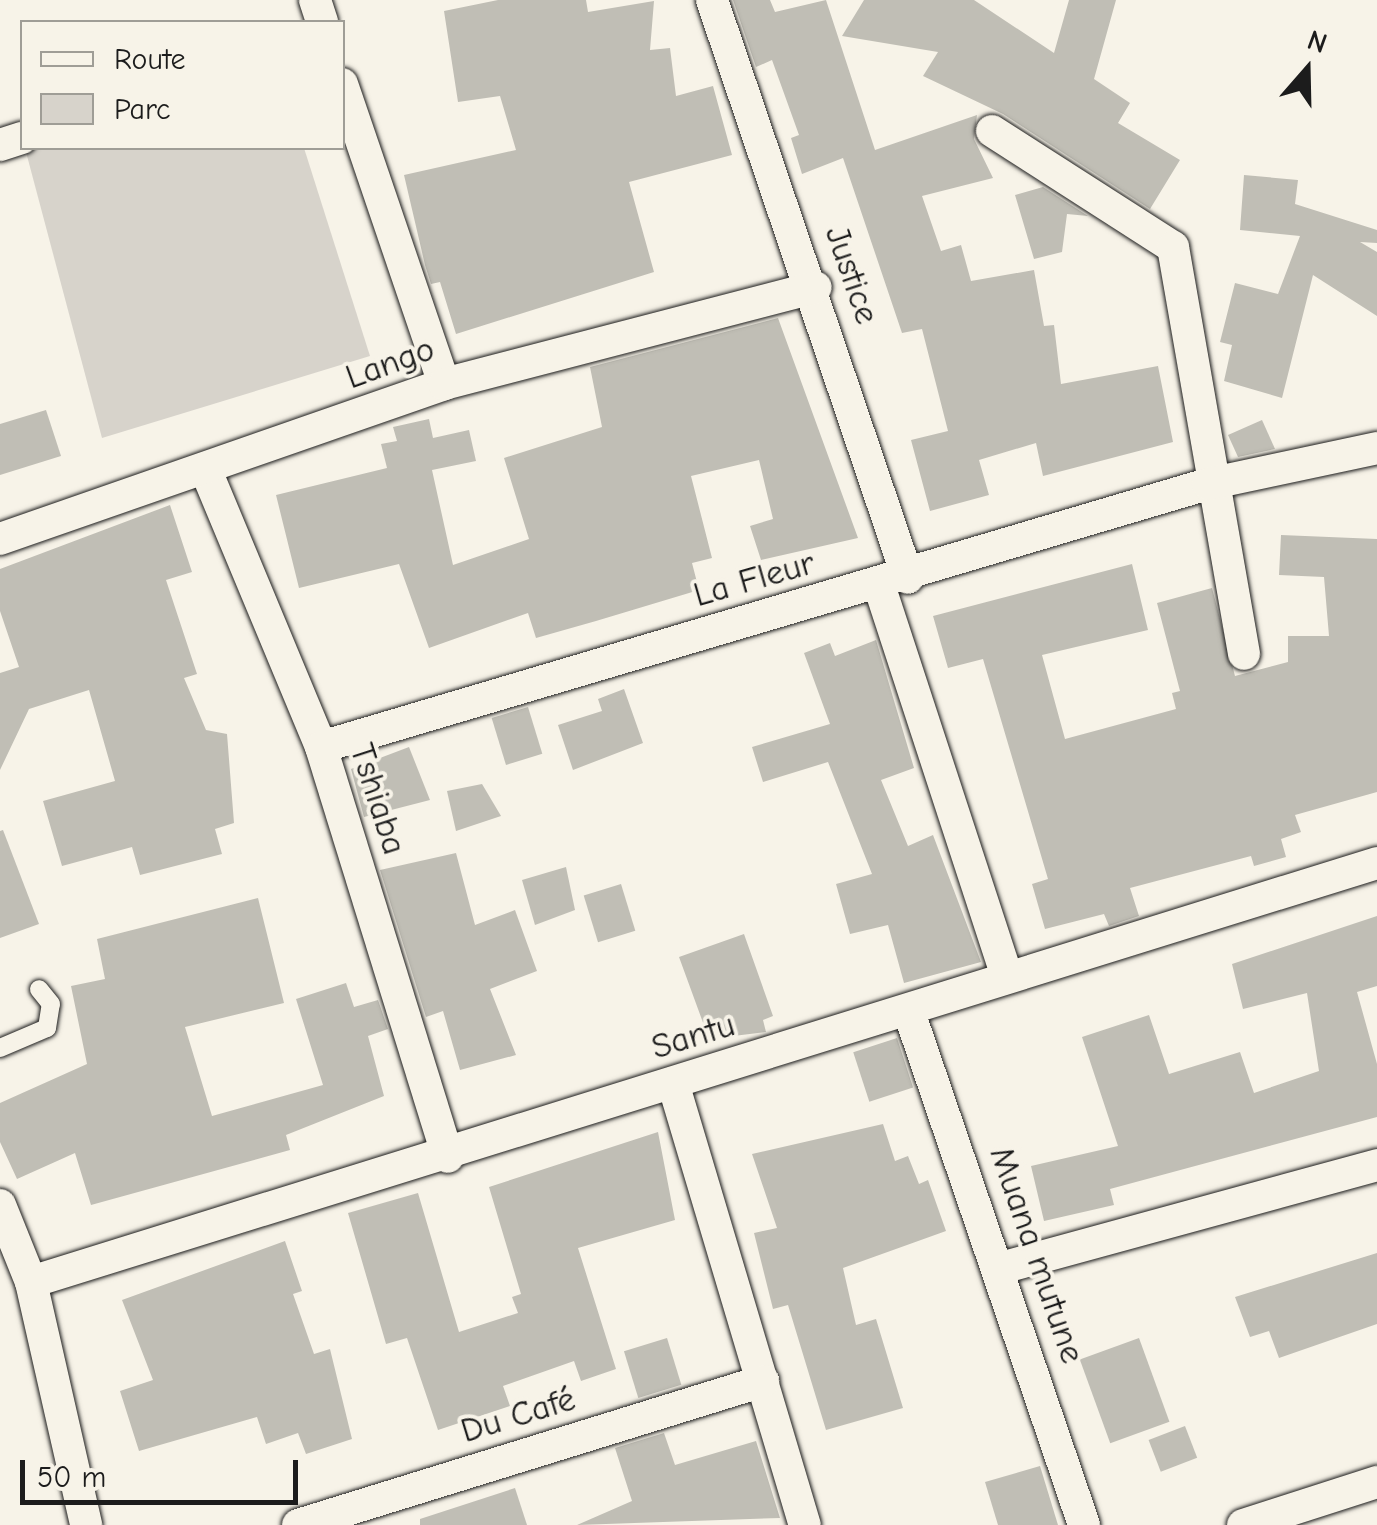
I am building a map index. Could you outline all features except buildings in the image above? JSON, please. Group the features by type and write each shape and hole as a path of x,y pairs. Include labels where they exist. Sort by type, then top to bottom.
{"street":[{"name":"Justice","path":"712,0 816,288 894,581 1006,974"},
{"path":"345,93 444,384"},
{"path":"992,131 1173,247 1208,484 1244,654"},
{"name":"Lango","path":"0,539 208,473 444,384 816,288"},
{"name":"La Fleur","path":"320,748 894,581 1208,484 1377,448"},
{"name":"Tshiaba","path":"208,473 320,748 448,1157"},
{"name":"Santu","path":"32,1282 448,1157 673,1083 909,1012 1006,974 1377,863"},
{"name":"Muana mutune","path":"909,1012 1001,1268 1084,1525"},
{"path":"673,1083 805,1525"},
{"path":"1001,1268 1377,1165"},
{"path":"0,1205 32,1282 86,1525"},
{"name":"Du Café","path":"298,1525 763,1380"},
{"path":"1243,1525 1377,1482"}],"lane":[{"path":"0,1048 47,1028 51,1004 39,989"}],"green space":[{"path":"305,150 370,356 102,438 26,152"}]}
